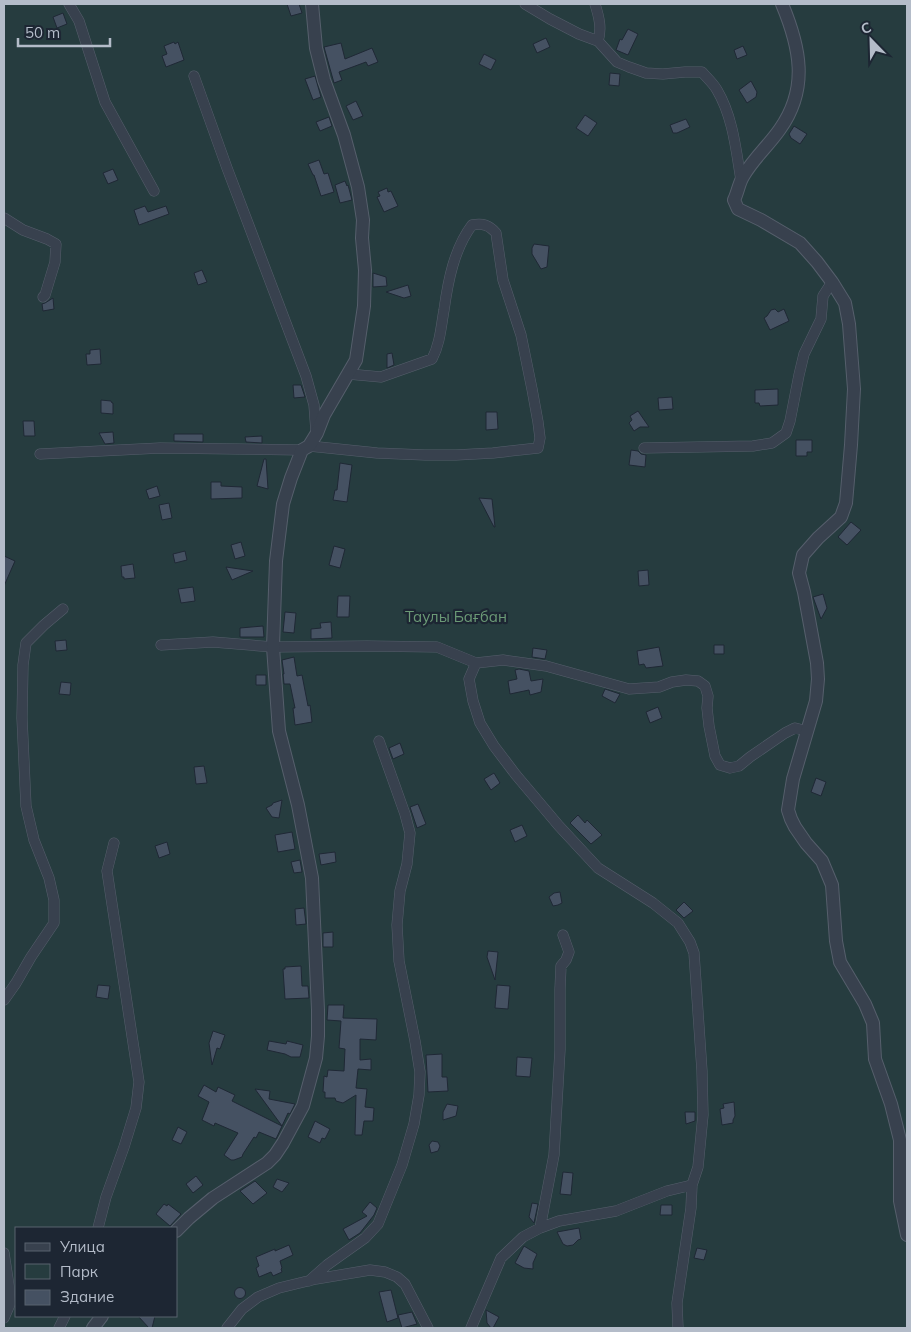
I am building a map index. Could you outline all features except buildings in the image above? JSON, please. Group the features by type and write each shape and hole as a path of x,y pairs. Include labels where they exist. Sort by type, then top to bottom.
{"street":[{"path":"69,4 79,21 105,102 154,191"},
{"path":"178,1229 213,1198 267,1163 275,1155 303,1106 316,1058 318,1010 312,878 298,805 279,731 273,647 276,561 283,504 291,478 356,360 364,306 363,220 358,187 344,135 324,80 316,48 312,4"},
{"path":"525,4 579,34 598,41 618,62 646,73 702,72 717,90 728,116 741,180"},
{"path":"595,4 601,32 598,41"},
{"path":"782,4 795,40 799,64 797,89 791,110 780,128 741,180 734,200 738,208 800,243 832,282 844,303 849,324 854,388 846,503 841,517 803,555 799,573 817,662 818,679 816,701 792,779 788,810 790,819 795,827 822,861 832,885 836,941 840,962 865,1004 873,1023 875,1059 891,1104 900,1140 900,1201 907,1235"},
{"path":"194,76 306,376 314,405 316,433"},
{"path":"4,218 23,230 56,244 55,262 43,297"},
{"path":"40,454 160,448 306,448 425,455 484,453 538,448 540,438 538,422 522,335 503,280 496,233 492,227 482,223 472,225 456,255 447,291 437,350 432,360 381,377 348,374"},
{"path":"644,448 753,446 772,443 786,433 804,354 821,319 823,296 832,282"},
{"path":"4,1000 54,923 54,900 49,878 34,840 26,806 22,718 23,664 26,643 63,609"},
{"path":"161,645 213,642 273,647 437,647 476,663 502,660 546,666 629,689 659,687 672,682 686,680 698,681 705,686 708,696 707,708 714,756 720,765 730,768 739,766 784,733 795,728 807,731"},
{"path":"476,663 469,679 473,702 480,723 516,776 598,868 653,903 678,924 690,942 694,953 703,1114 698,1167 692,1185 691,1208 677,1302 678,1328"},
{"path":"309,1281 327,1265 366,1238 378,1224 402,1165 414,1124 419,1095 420,1072 399,961 397,925 400,891 407,864 410,833 405,814 378,742"},
{"path":"98,1227 106,1197 136,1108 139,1082 107,871 114,843"},
{"path":"540,1228 554,1155 560,1050 561,966 566,960 568,952 563,935"},
{"path":"471,1328 501,1258 523,1237 559,1221 616,1211 667,1191 692,1185"},
{"path":"4,1253 10,1304 4,1318"},
{"path":"227,1328 242,1308 258,1297 279,1288 370,1270 385,1272 398,1277 405,1284 428,1328"}],"green space":[{"name":"Таулы Бағбан","path":"4,4 907,4 907,1328 4,1328"}]}
